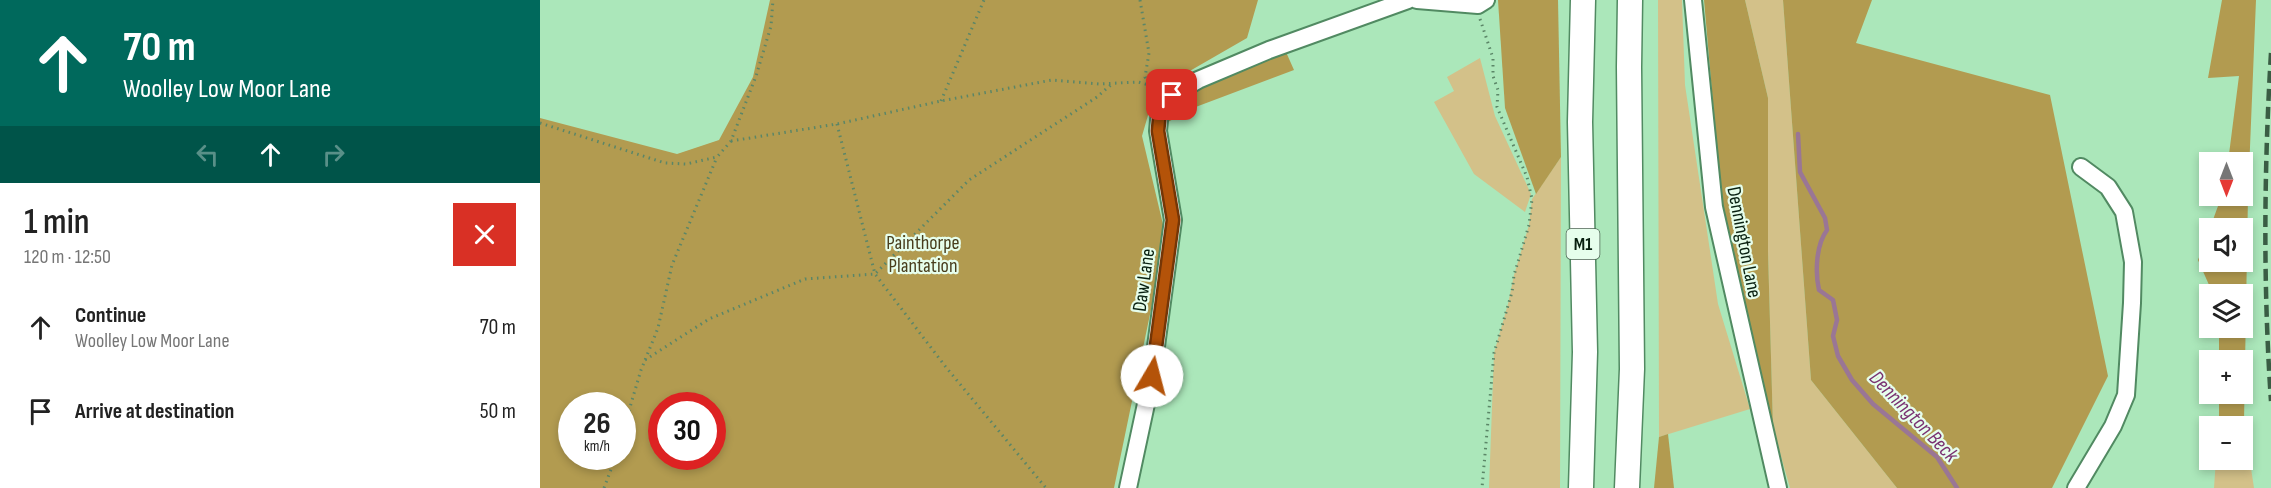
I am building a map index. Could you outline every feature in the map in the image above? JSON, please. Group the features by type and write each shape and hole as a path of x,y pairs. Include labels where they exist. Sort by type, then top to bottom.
{"highway":[{"name":"M1","path":"1581,488 1585,352 1580,122 1583,0"},
{"path":"1627,488 1632,369 1630,0"}],"street":[{"path":"1166,99 1198,80 1269,50 1408,0"},
{"path":"1418,0 1482,3"},
{"name":"Dennington Lane","path":"1693,0 1714,207 1778,488"},
{"name":"Daw Lane","path":"1128,488 1152,376 1173,220 1158,131 1160,110 1166,99"},
{"path":"2076,488 2113,426 2126,395 2133,293 2133,262 2124,212 2108,187 2080,167"}],"path":[{"path":"635,392 658,328 672,265 717,158 731,141 756,76 771,26 773,0"},
{"path":"941,101 984,0"},
{"path":"1140,0 1149,53 1145,77 1149,85 1166,99"},
{"path":"1482,3 1478,14 1493,58 1493,76 1498,90 1497,107 1524,168 1532,199 1529,225 1494,353 1482,488"},
{"path":"731,141 837,124 1052,80 1138,82 1149,85"},
{"path":"645,360 709,319 805,279 874,274 969,180 1097,97 1113,83"},
{"path":"540,123 665,163 686,164 717,158"},
{"path":"837,124 874,274 945,366 1046,488"},
{"path":"604,488 610,470"}],"shaded area":[{"path":"1658,0 1682,0 1685,85 1718,304 1750,409 1659,437"},
{"path":"1745,0 1783,0 1811,380 1897,488 1790,488 1773,428 1768,252 1768,98"},
{"path":"1480,58 1495,116 1531,194 1525,212 1474,174 1434,102 1454,91 1447,77"},
{"path":"1561,157 1560,488 1489,488 1494,353 1529,225 1532,199"},
{"path":"2215,470 2251,470 2254,488 2214,488"}],"green space":[{"name":"Painthorpe Plantation","path":"770,0 1258,0 1247,38 1155,91 1142,136 1166,237 1114,488 540,488 540,118 677,154 719,140 753,77"},
{"path":"1498,0 1558,0 1561,157 1536,194 1505,108"},
{"path":"1704,0 1745,0 1768,98 1768,252 1773,427 1722,206"},
{"path":"1783,0 1872,0 1856,43 2050,95 2108,376 2052,488 1897,488 1811,380"},
{"path":"2222,0 2256,0 2250,152 2229,152 2239,76 2208,78"},
{"path":"1286,52 1294,70 1193,108 1168,122 1170,106 1184,96"},
{"path":"2218,206 2248,206 2248,218 2214,218"},
{"path":"2203,272 2247,272 2246,284 2209,284"},
{"path":"2219,338 2245,338 2245,350 2219,350"},
{"path":"2219,404 2244,404 2244,416 2219,416"},
{"path":"1668,434 1674,488 1654,488 1659,437"}],"waterway":[{"name":"Dennington Beck","path":"1798,134 1800,172 1825,218 1827,230 1823,236 1817,259 1817,275 1819,290 1833,300 1837,320 1833,336 1838,356 1852,380 1873,404 1937,457 1957,488"}],"railway":[{"path":"2271,53 2265,227 2271,401"}],"route":[{"path":"1152,376 1173,220 1158,131 1160,110 1166,99 1172,95"}]}
